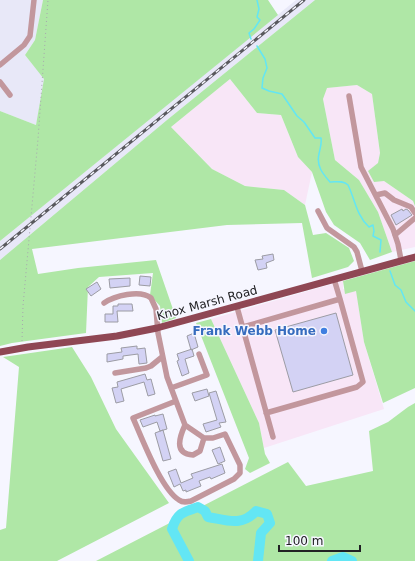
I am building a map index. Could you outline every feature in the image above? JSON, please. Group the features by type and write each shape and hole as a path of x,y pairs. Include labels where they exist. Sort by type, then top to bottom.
{"main road":[{"name":"Knox Marsh Road","path":"0,352 158,328 415,257"}],"street":[{"path":"0,65 24,45 30,36 34,0"},
{"path":"0,82 10,95"},
{"path":"349,96 361,167 395,235 401,260"},
{"path":"376,195 385,193 394,200 410,206 415,213"},
{"path":"318,211 327,228 354,247 357,252 362,271"},
{"path":"395,235 415,218"},
{"path":"266,414 358,387 363,382 334,279"},
{"path":"104,303 116,296 125,294 148,295 156,309 162,357 171,388 176,401 185,425 204,438 213,438 225,434 240,466 240,473 234,479 191,501 184,502 179,500 168,489 133,418 176,401"},
{"path":"242,327 340,299"},
{"path":"237,307 273,437"},
{"path":"171,388 206,375 199,354"},
{"path":"114,373 146,368 162,357"},
{"path":"185,425 179,443 180,447 185,453 192,455 196,454 202,447 204,438"}],"path":[{"path":"22,348 23,306 38,139 48,0"}],"shaded area":[{"path":"0,0 43,0 35,40 25,55 45,79 36,125 0,111"},
{"path":"296,0 315,0 167,120 0,260 0,241"},
{"path":"230,79 257,113 281,115 298,157 312,172 305,205 284,190 245,186 212,169 171,127"},
{"path":"357,85 372,94 380,153 378,163 384,181 413,201 415,206 415,247 392,252 378,212 359,180 335,160 323,99 326,88"},
{"path":"343,281 343,289 356,290 364,342 384,409 264,448 259,423 211,319"}],"green space":[{"path":"43,0 268,0 278,15 0,241 0,111 36,125 44,79 25,55 35,40"},
{"path":"315,0 415,0 415,206 413,201 384,181 374,182 368,171 378,163 380,153 372,94 357,85 327,88 323,99 335,160 359,180 378,212 392,252 370,260 360,243 334,225 326,212 312,172 298,157 281,115 257,113 230,79 171,127 212,169 245,186 284,190 305,205 313,235 326,233 349,248 354,261 348,267 312,278 302,223 227,225 32,249 38,274 78,268 156,260 176,318 162,323 160,306 150,295 153,273 99,277 88,287 86,333 0,346 0,260 167,120"},
{"path":"415,261 415,388 383,403 364,342 356,291 345,294 343,281"},
{"path":"211,319 259,423 265,454 270,463 250,473 245,469 249,458 196,323"},
{"path":"72,347 91,377 116,429 169,503 57,561 0,561 0,530 6,528 19,367 3,357"},
{"path":"415,403 415,561 96,561 288,462 306,486 373,471 369,431 388,422"}],"building":[{"path":"402,209 403,211 406,209 408,210 412,215 396,225 391,215"},
{"path":"273,254 274,260 266,263 267,268 258,270 255,260 263,259 262,256"},
{"path":"140,276 151,277 150,286 139,285"},
{"path":"130,278 130,286 110,288 109,279"},
{"path":"97,282 101,289 91,296 86,289"},
{"path":"118,304 132,304 133,311 117,311 118,322 105,322 105,314 113,314 113,306 118,306"},
{"path":"336,313 353,375 293,392 275,330"},
{"path":"194,333 198,347 191,350 187,336"},
{"path":"137,346 137,349 145,348 147,363 139,364 138,354 123,356 123,359 107,362 107,354 122,352 121,348"},
{"path":"192,349 194,356 185,359 189,373 182,376 177,361 179,360 177,354"},
{"path":"145,374 147,380 151,379 155,394 148,396 144,382 121,389 124,401 116,403 112,388 118,387 117,382"},
{"path":"207,389 209,396 195,401 192,393"},
{"path":"216,391 226,422 219,423 221,427 206,432 203,424 217,420 209,393"},
{"path":"163,414 167,429 160,431 157,422 143,427 140,420"},
{"path":"163,430 171,459 163,461 155,433"},
{"path":"220,447 225,461 218,464 212,450"},
{"path":"222,464 225,473 211,479 210,477 199,481 201,486 186,492 186,490 183,491 180,484 174,487 168,472 176,469 181,483 193,478 191,474"}],"waterway":[{"path":"251,39 249,33 254,29 260,20 257,17 259,9 257,0"},
{"path":"257,46 265,59 267,68 263,78 262,88 282,94 297,116 304,122 315,138 321,138 318,158 321,170 330,182 342,182 348,185 361,217 369,227 373,225 373,236 381,240 380,252"},
{"path":"390,271 395,285 401,290 406,302 415,311"},
{"path":"189,561 172,529 178,516 188,510 198,507 205,511 208,517 227,521 239,521 245,519 256,511 267,514 270,523 261,533 258,561"},
{"path":"332,561 343,557 352,561"}],"railway":[{"path":"0,249 304,0"}],"place":[{"name":"Frank Webb Home","path":"324,331"}]}
